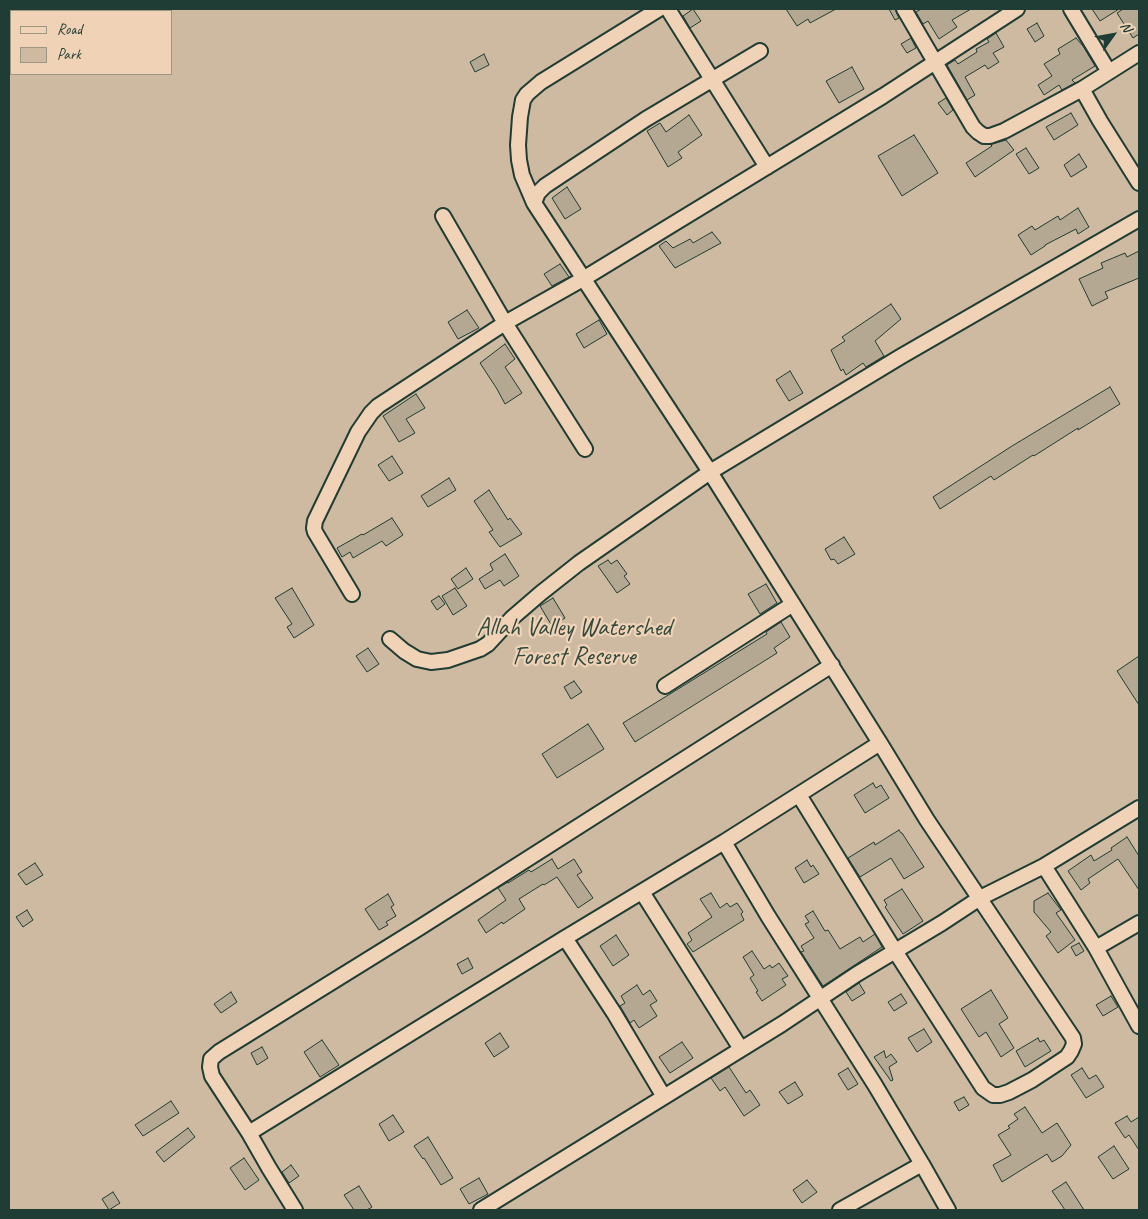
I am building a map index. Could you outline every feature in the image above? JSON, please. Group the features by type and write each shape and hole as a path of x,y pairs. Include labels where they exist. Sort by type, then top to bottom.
{"street":[{"path":"659,9 541,82 526,94 520,117 518,145 522,175 534,202 710,472 927,820 1073,1038 1074,1044 1067,1057 1032,1080 1009,1092 993,1095 983,1088 895,951 800,795"},
{"path":"668,9 767,167"},
{"path":"904,9 973,126 984,136 1004,131 1082,89 1139,53"},
{"path":"352,594 314,528 315,521 358,432 378,406 506,323 883,96 936,62 998,14 1017,9"},
{"path":"1072,9 1109,72"},
{"path":"534,202 545,186 646,119 760,51"},
{"path":"1082,89 1139,182"},
{"path":"443,216 506,323 585,449"},
{"path":"390,639 417,659 431,662 448,660 480,649 488,644 512,618 579,563 710,472 900,357 1139,219"},
{"path":"665,686 793,604"},
{"path":"295,1210 212,1076 211,1059 832,665"},
{"path":"249,1133 724,842 880,743"},
{"path":"481,1210 664,1098 980,898 1044,866 1139,808"},
{"path":"724,842 768,916 876,1085 948,1210"},
{"path":"1044,866 1096,948 1139,1026"},
{"path":"642,892 740,1049"},
{"path":"1096,948 1139,922"},
{"path":"565,938 614,1013 664,1098"},
{"path":"840,1210 922,1164"}],"green space":[{"name":"Allah Valley Watershed Forest Reserve","path":"9,9 1139,9 1139,1210 9,1210"}],"building":[{"path":"693,9 701,21 690,28 683,16"},
{"path":"786,9 836,9 810,23 808,19 797,26"},
{"path":"889,9 895,9 899,18 895,20"},
{"path":"921,9 971,9 952,20 957,27 939,39 928,21 923,24 916,12"},
{"path":"1092,9 1119,9 1100,21"},
{"path":"1123,9 1139,9 1139,34 1133,38 1117,13"},
{"path":"1037,23 1044,36 1035,42 1027,29"},
{"path":"996,33 1004,47 993,53 999,62 988,69 985,65 965,77 975,95 967,100 947,65 955,60 958,64 977,52 976,49 989,42 987,39"},
{"path":"911,38 916,48 907,53 901,44"},
{"path":"1076,38 1095,66 1072,80 1075,83 1062,90 1059,85 1044,95 1038,85 1052,76 1044,64 1060,54 1058,49"},
{"path":"484,54 489,65 475,72 470,62"},
{"path":"852,67 864,89 839,103 826,81"},
{"path":"946,98 953,110 947,115 938,103"},
{"path":"1071,113 1078,125 1054,140 1046,127"},
{"path":"689,115 702,135 678,152 682,158 668,167 647,131 660,123 666,132"},
{"path":"914,135 938,173 902,196 878,156"},
{"path":"1006,140 1014,150 975,177 966,163 992,146 992,144"},
{"path":"1026,148 1039,168 1029,174 1016,154"},
{"path":"1079,154 1087,167 1071,177 1064,165"},
{"path":"567,187 581,209 565,219 552,198"},
{"path":"1078,208 1089,227 1078,234 1076,229 1045,245 1031,255 1018,235 1032,226 1035,230 1058,216 1060,220"},
{"path":"712,232 721,243 675,268 659,246 666,241 673,248 690,239 693,243"},
{"path":"1139,251 1139,278 1105,292 1108,298 1092,306 1079,279 1103,268 1101,263 1125,253 1127,257"},
{"path":"560,264 569,277 552,286 544,274"},
{"path":"891,304 901,319 875,341 884,356 866,367 863,363 846,375 843,369 841,371 831,350 845,341 842,337"},
{"path":"467,310 479,328 458,339 448,322"},
{"path":"599,320 607,334 584,348 576,334"},
{"path":"505,344 515,359 505,367 522,393 505,404 480,363"},
{"path":"790,371 803,393 789,401 776,380"},
{"path":"1110,387 1120,404 994,480 991,476 940,509 933,497 1012,446"},
{"path":"416,394 425,408 406,419 415,433 399,442 383,416"},
{"path":"392,456 403,473 389,481 378,465"},
{"path":"449,478 456,490 428,507 421,496"},
{"path":"489,490 508,520 510,518 522,534 500,547 489,532 493,530 474,501"},
{"path":"392,518 403,535 386,546 382,541 353,558 350,552 342,557 337,548"},
{"path":"844,537 855,554 838,564 834,559 831,560 825,549"},
{"path":"505,554 519,576 504,586 500,580 485,589 479,579 493,570 490,564"},
{"path":"608,560 611,564 617,560 627,574 624,576 630,584 617,593 598,566"},
{"path":"466,568 473,579 458,589 451,579"},
{"path":"766,584 777,603 760,614 748,594"},
{"path":"292,588 314,625 294,638 287,627 292,624 275,598"},
{"path":"455,588 467,606 453,615 442,596"},
{"path":"439,596 445,604 437,610 431,601"},
{"path":"553,598 565,618 552,626 540,606"},
{"path":"781,622 790,637 774,648 777,653 635,742 623,723 767,634 766,632"},
{"path":"368,648 379,664 367,672 356,656"},
{"path":"1139,656 1139,705 1117,671"},
{"path":"574,681 582,692 571,699 564,687"},
{"path":"588,724 604,749 557,778 542,754"},
{"path":"873,783 876,788 881,785 889,798 865,813 854,795"},
{"path":"899,830 924,867 904,879 891,858 860,877 848,858 874,842 875,845"},
{"path":"1127,837 1139,856 1139,890 1118,859 1088,879 1090,883 1081,890 1068,871 1091,855 1094,861 1112,850 1111,848"},
{"path":"552,859 558,869 574,859 582,872 577,875 593,898 578,908 557,877 519,899 525,909 486,933 478,920 506,900 498,888 529,870 531,872"},
{"path":"807,860 811,867 813,865 819,874 804,883 795,868"},
{"path":"35,863 43,875 26,885 18,874"},
{"path":"902,889 923,921 903,934 885,907 887,905 884,900"},
{"path":"711,893 720,908 727,903 730,907 737,903 743,912 741,914 744,920 693,952 687,944 692,940 688,933 712,917 700,899"},
{"path":"1048,893 1061,910 1056,913 1075,940 1058,953 1046,936 1051,932 1034,912 1034,901"},
{"path":"388,894 394,905 391,907 396,916 386,922 388,925 379,930 365,909"},
{"path":"27,910 33,920 23,927 16,917"},
{"path":"813,911 825,931 828,930 840,949 860,937 863,942 875,934 882,947 823,986 801,952 804,951 801,946 814,938 805,924 809,922 805,916"},
{"path":"616,935 629,955 613,966 600,946"},
{"path":"1079,943 1084,951 1076,956 1071,947"},
{"path":"752,951 764,969 770,965 772,968 779,963 788,976 782,979 786,985 762,1001 750,978 754,975 743,957"},
{"path":"468,958 473,968 462,974 457,964"},
{"path":"859,983 865,993 852,1001 846,992"},
{"path":"637,985 643,995 650,990 657,1001 650,1005 657,1016 639,1028 634,1020 630,1023 620,1006 625,1003 621,996"},
{"path":"991,990 1008,1018 999,1024 1014,1048 1001,1057 986,1032 979,1037 961,1009"},
{"path":"231,992 237,1002 221,1013 214,1004"},
{"path":"901,994 907,1003 894,1011 888,1002"},
{"path":"1111,996 1118,1007 1103,1016 1096,1005"},
{"path":"924,1029 932,1042 917,1052 908,1038"},
{"path":"500,1033 509,1047 494,1057 485,1043"},
{"path":"1038,1038 1040,1042 1044,1040 1051,1051 1025,1067 1016,1051"},
{"path":"322,1040 339,1065 320,1077 304,1052"},
{"path":"682,1042 693,1058 670,1073 659,1057"},
{"path":"262,1047 268,1058 257,1065 251,1053"},
{"path":"884,1051 886,1058 891,1054 897,1062 889,1067 893,1080 891,1081 874,1057"},
{"path":"729,1067 746,1093 750,1090 760,1105 744,1116 725,1087 720,1091 711,1078"},
{"path":"848,1068 858,1084 848,1090 838,1074"},
{"path":"1082,1068 1089,1079 1096,1075 1104,1087 1086,1098 1071,1075"},
{"path":"795,1082 803,1095 788,1104 779,1092"},
{"path":"964,1097 969,1105 959,1111 954,1102"},
{"path":"171,1101 179,1113 143,1136 135,1125"},
{"path":"1025,1107 1042,1133 1057,1123 1071,1145 1062,1156 1052,1162 1047,1154 1002,1182 993,1165 1011,1155 998,1135 1010,1128 1008,1126 1018,1119 1014,1114"},
{"path":"393,1115 404,1132 389,1141 379,1124"},
{"path":"1127,1116 1131,1122 1139,1117 1139,1150 1129,1135 1125,1138 1115,1123"},
{"path":"188,1128 195,1137 164,1162 156,1152"},
{"path":"428,1137 453,1178 441,1185 414,1146"},
{"path":"1114,1146 1129,1169 1113,1179 1098,1157"},
{"path":"244,1158 259,1180 245,1190 230,1168"},
{"path":"291,1165 299,1176 289,1183 282,1172"},
{"path":"479,1178 488,1194 469,1204 460,1189"},
{"path":"807,1180 817,1192 802,1203 793,1190"},
{"path":"1066,1182 1084,1210 1065,1210 1052,1191"},
{"path":"359,1186 372,1207 367,1210 354,1210 344,1195"},
{"path":"113,1192 120,1203 109,1210 102,1199"}]}
